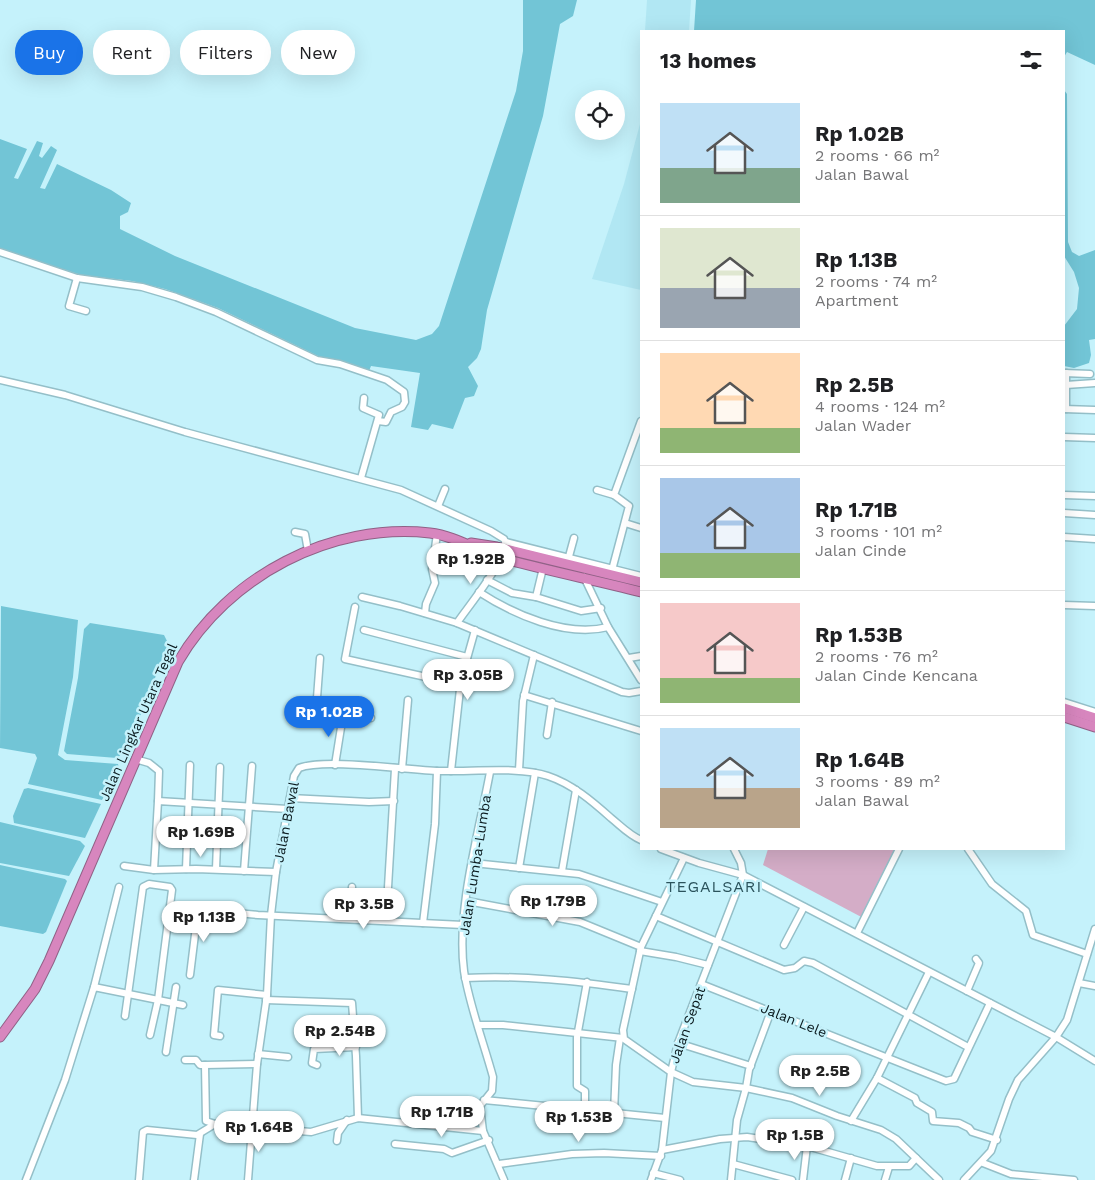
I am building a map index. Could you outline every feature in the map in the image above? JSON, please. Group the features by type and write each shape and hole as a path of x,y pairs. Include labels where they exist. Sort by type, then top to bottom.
{"highway":[{"name":"Jalan Lingkar Utara Tegal","path":"0,1037 35,989 49,961 178,662 194,635 227,601 286,560 354,537 388,532 437,534 463,542 504,550"},
{"path":"504,550 543,568 640,592"},
{"path":"504,550 640,582"},
{"path":"1065,708 1093,721"},
{"path":"1065,717 1093,721"}],"street":[{"path":"0,252 77,278 125,284 176,297 244,324 317,360 340,364 393,382 404,392 406,402 402,407 391,412 386,422 378,421"},
{"path":"77,278 69,306 86,311"},
{"path":"1086,384 1087,374 1065,373 1065,409 1095,410"},
{"path":"0,380 65,395 185,432 408,492 491,531 504,550 568,560 640,576"},
{"path":"1066,385 1095,383"},
{"path":"361,478 379,413 363,408 364,398"},
{"path":"614,495 639,435"},
{"path":"1065,437 1095,438"},
{"path":"438,506 445,489"},
{"path":"597,490 614,495 629,506 612,570"},
{"path":"1065,495 1095,496"},
{"path":"1065,513 1095,515"},
{"path":"625,523 640,528"},
{"path":"295,532 305,534 305,553"},
{"path":"425,613 426,604 435,583 432,570 437,534"},
{"path":"568,560 574,538"},
{"path":"1065,538 1095,539"},
{"path":"457,622 488,580 504,550"},
{"path":"536,597 543,568"},
{"path":"585,579 640,596"},
{"path":"585,579 608,627 630,658 640,678"},
{"path":"488,580 512,593 536,597 581,611 600,608"},
{"path":"479,592 506,609 531,620 588,629 608,627"},
{"path":"362,597 457,622 622,692 629,693 640,690"},
{"path":"1065,605 1095,606"},
{"path":"356,607 345,658 426,677 460,680"},
{"path":"364,630 467,657"},
{"path":"451,771 460,680 475,630"},
{"path":"519,770 519,741 524,695 534,655"},
{"path":"630,658 640,656"},
{"path":"320,658 316,711 371,718"},
{"path":"524,695 552,702 640,731"},
{"path":"402,769 408,700"},
{"path":"547,735 552,702"},
{"path":"1065,703 1093,721"},
{"path":"335,765 344,715"},
{"path":"1065,721 1093,721"},
{"path":"135,759 149,763 159,771 154,870"},
{"path":"186,869 190,765"},
{"name":"Jalan Bawal","path":"248,1180 252,1064 258,1054 269,915 286,809 294,776 299,768 309,765 335,765 438,771 490,772 519,770 535,773 558,780 576,790 633,837 640,840"},
{"path":"244,871 252,766"},
{"path":"216,869 220,767"},
{"path":"386,921 395,769"},
{"path":"423,923 435,824 438,771"},
{"name":"Jalan Lumba-Lumba","path":"483,1131 480,1106 492,1092 493,1078 466,978 463,925 490,772"},
{"path":"519,868 535,773"},
{"path":"562,871 576,790"},
{"path":"290,798 369,802 394,801"},
{"path":"158,801 286,809"},
{"path":"664,850 743,875 1056,1037 1095,1062"},
{"path":"734,850 741,863 743,875"},
{"path":"857,933 898,850"},
{"path":"969,850 992,884 1028,914 1034,936 1087,954"},
{"path":"614,1113 616,1064 641,949 684,858"},
{"path":"473,863 562,871 590,876 662,902"},
{"path":"124,866 154,870 216,869 276,872"},
{"name":"Jalan Sepat","path":"652,1177 661,1153 671,1072 678,1044 743,875"},
{"path":"125,1016 143,887 149,884 168,886 172,890 158,1000 150,1034"},
{"path":"26,1180 65,1080 94,986 118,887"},
{"path":"348,919 352,887"},
{"path":"467,901 580,922 641,949 708,965"},
{"path":"784,944 804,907"},
{"path":"190,975 196,910 258,915 463,925"},
{"path":"656,916 784,970 795,968 804,962 809,962 968,1047 990,1003"},
{"path":"964,1180 983,1163 997,1140 1009,1099 1018,1080 1056,1037 1067,1020 1095,929"},
{"path":"967,991 979,963 976,959"},
{"path":"851,1121 877,1078 910,1015 929,972"},
{"path":"466,978 523,977 587,982 632,989"},
{"path":"585,1110 585,1092 577,1086 578,1033 587,982"},
{"path":"1079,983 1095,986"},
{"name":"Jalan Lele","path":"701,984 949,1081 954,1079 968,1047"},
{"path":"94,986 183,1005"},
{"path":"166,1052 176,987"},
{"path":"220,1036 214,1034 218,990 262,996 350,1002 353,1006 356,1047 358,1118"},
{"path":"731,1180 737,1120 751,1066 771,1011"},
{"path":"479,1025 511,1026 622,1038 671,1072 693,1082 746,1088 792,1098 851,1121 881,1130 916,1158 939,1180"},
{"path":"678,1044 751,1066"},
{"path":"317,1065 312,1063 314,1049 356,1047"},
{"path":"258,1054 288,1058"},
{"path":"185,1060 196,1060 200,1065 252,1064"},
{"path":"205,1065 206,1121 215,1124 251,1124 311,1132 358,1118 483,1131 489,1140 504,1180"},
{"path":"877,1078 915,1098 917,1103 931,1111 932,1121 959,1123 969,1128 972,1132 997,1140"},
{"path":"484,1100 665,1118"},
{"path":"337,1141 338,1133 346,1122"},
{"path":"139,1180 145,1130 200,1134 215,1124"},
{"path":"194,1180 200,1134"},
{"path":"499,1164 572,1154 661,1153 735,1137 807,1146 889,1167 909,1166 916,1158"},
{"path":"395,1144 442,1149 452,1154 489,1140"},
{"path":"803,1180 807,1146"},
{"path":"846,1180 851,1158"},
{"path":"983,1163 1018,1177 1074,1180"},
{"path":"733,1164 792,1180"},
{"path":"885,1180 889,1167"},
{"path":"652,1177 680,1180"}],"shaded area":[{"path":"523,0 577,0 573,16 560,24 543,116 487,310 481,349 477,358 468,367 478,386 474,396 465,398 453,429 432,424 428,430 411,427 420,373 371,366 369,371 340,361 320,357 218,308 165,289 132,281 81,275 0,249 0,139 27,149 14,178 18,179 37,141 43,143 39,156 42,158 51,146 57,150 40,188 45,189 57,164 111,190 131,203 128,212 120,216 120,229 175,256 355,328 416,340 432,334 439,326 516,91 523,51"},
{"path":"647,0 691,0 689,30 645,30"},
{"path":"696,0 1095,0 1095,65 1067,52 1065,55 1065,30 694,30"},
{"path":"1065,91 1067,94 1068,242 1072,252 1079,256 1095,250 1095,339 1089,340 1091,355 1089,363 1074,368 1065,366 1065,325 1077,309 1079,288 1074,272 1065,258"},
{"path":"640,124 640,290 592,279 624,184"},
{"path":"1,606 78,620 73,677 58,755 65,760 118,764 119,768 102,800 28,784 37,758 35,754 0,748"},
{"path":"90,623 164,635 168,643 137,724 123,752 117,758 67,754 64,751 78,678 84,629"},
{"path":"28,788 101,804 85,838 14,823 13,816 24,789"},
{"path":"0,822 80,841 85,846 69,876 0,863"},
{"path":"768,850 899,850 867,920 763,865"},
{"path":"0,865 67,881 46,932 43,934 0,926"}],"district":[{"name":"TEGALSARI","path":"714,886"}]}
